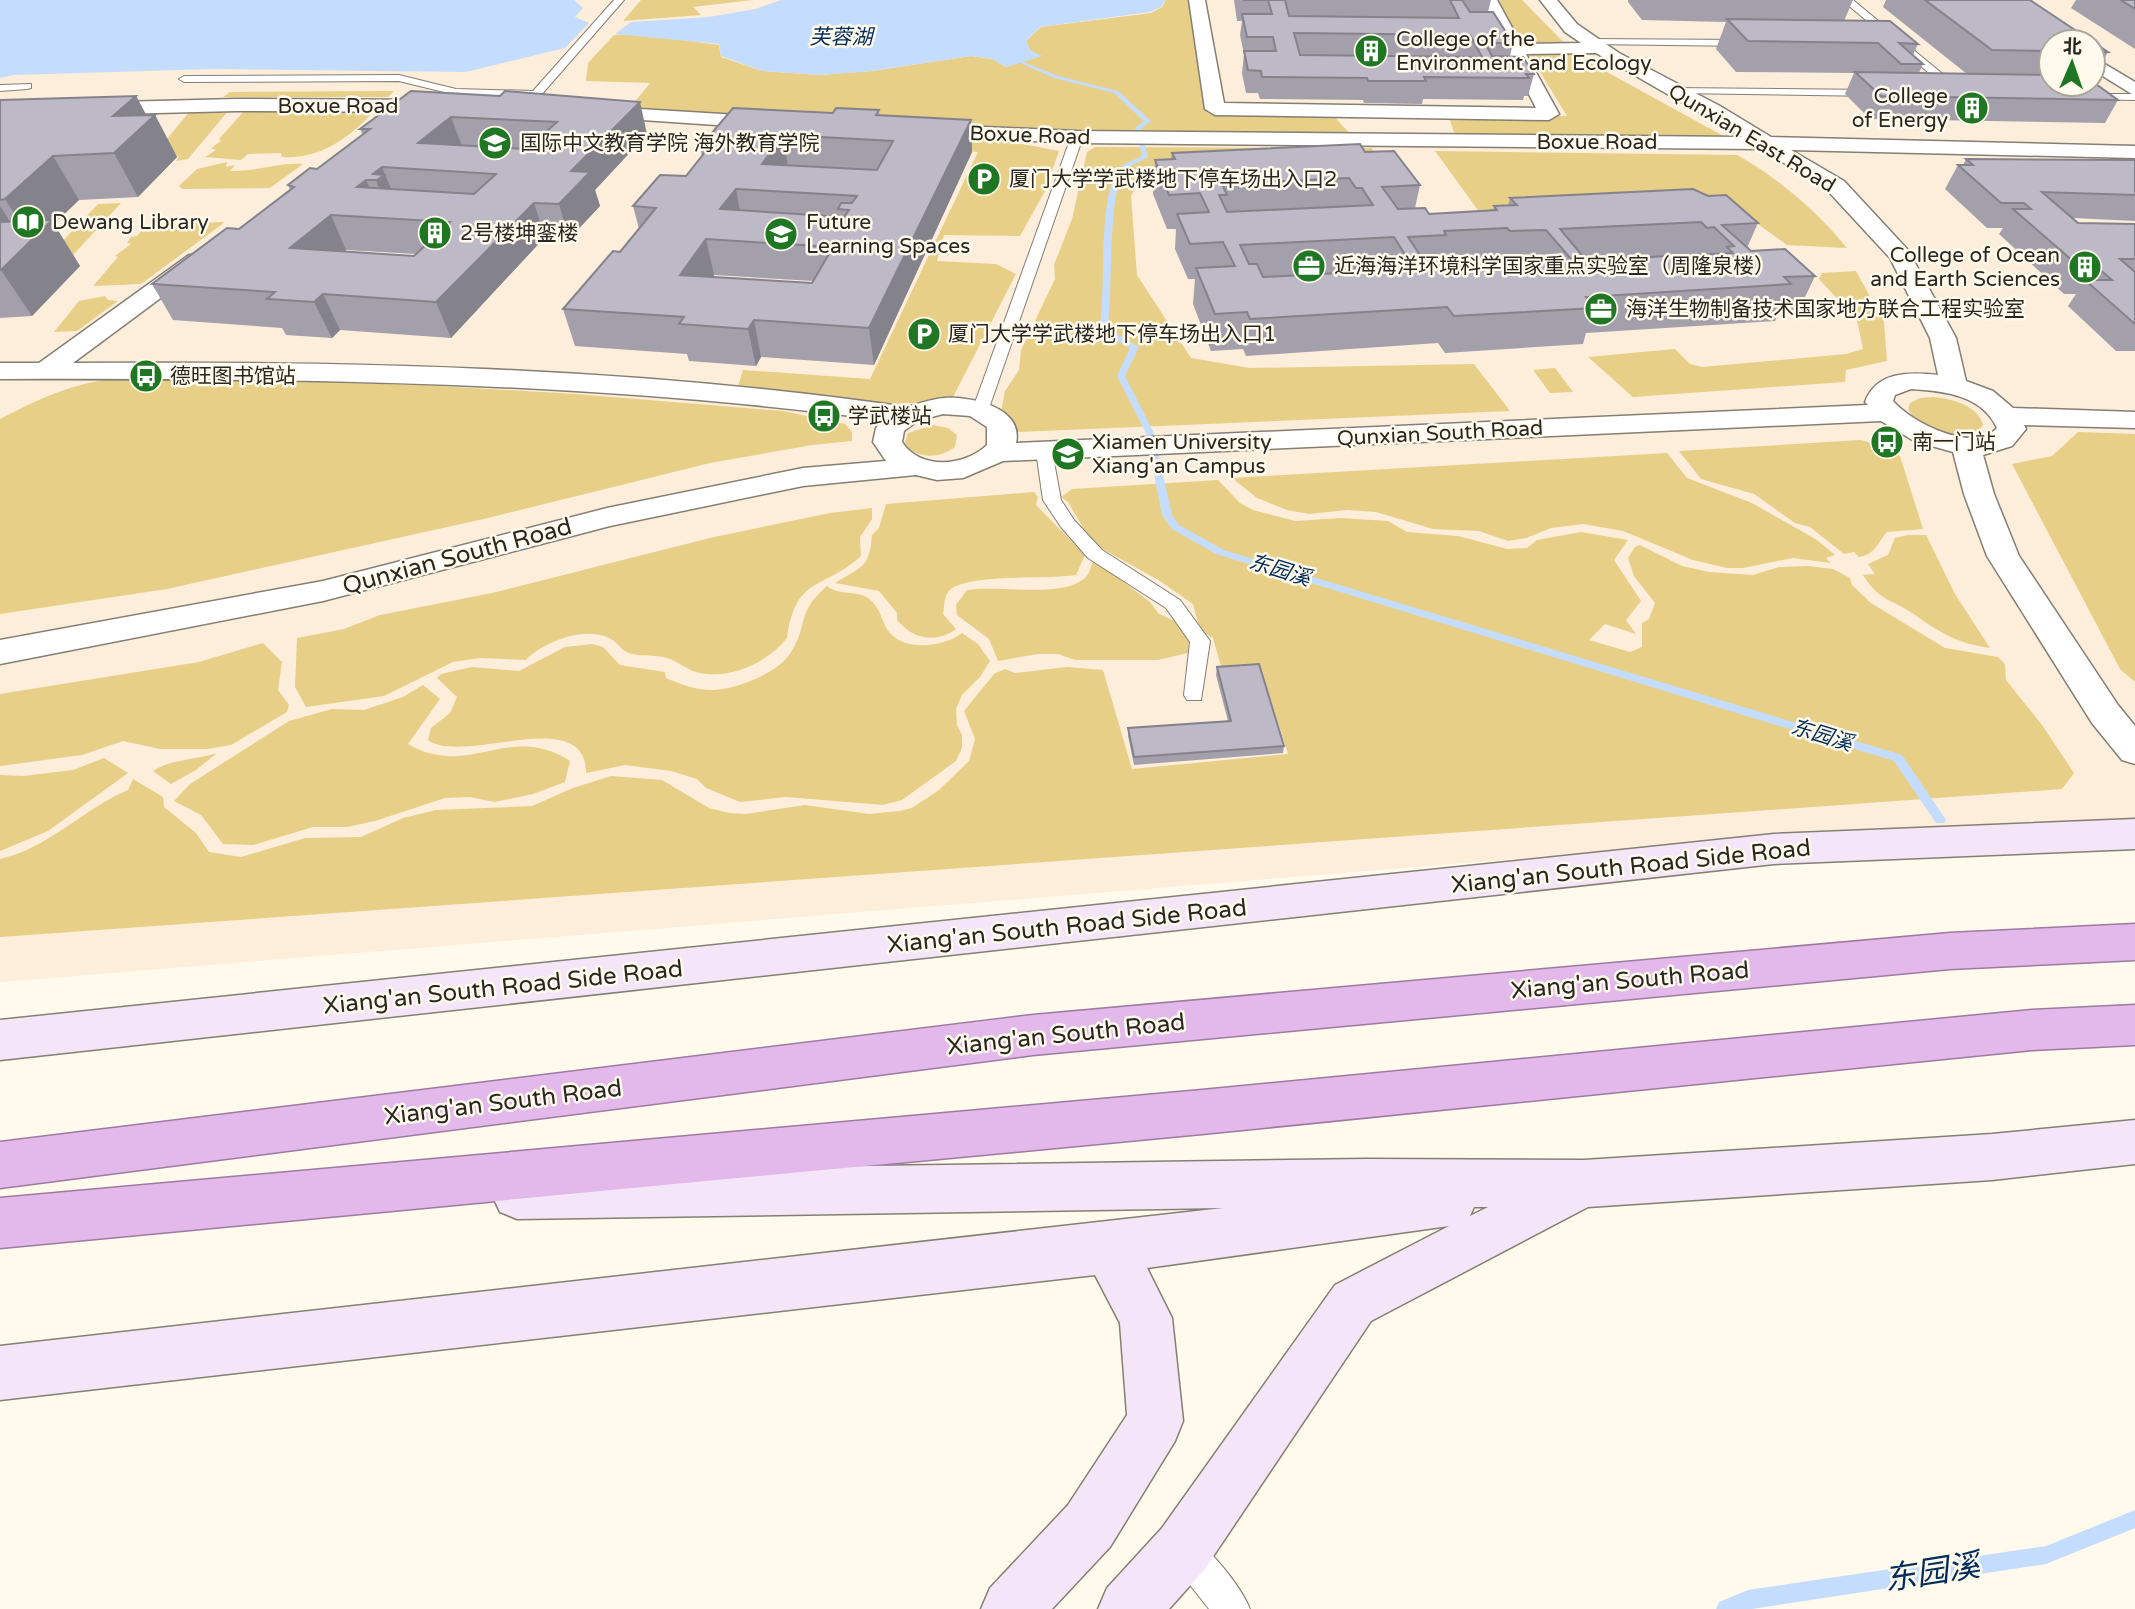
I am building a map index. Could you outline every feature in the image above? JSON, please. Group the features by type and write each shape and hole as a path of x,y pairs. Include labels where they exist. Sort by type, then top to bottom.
{"highway":[{"name":"Xiang'an South Road","path":"0,1165 1033,1035 1950,951 2135,943"},
{"path":"0,1223 1202,1112 2032,1030 2135,1026"}],"main road":[{"name":"Xiang'an South Road Side Road","path":"0,1040 1774,849 2135,834"},
{"path":"0,1373 1108,1248 1584,1184 1992,1157 2135,1142"},
{"path":"235,1200 1118,1184 1584,1184"},
{"path":"1128,1609 1183,1549 1353,1303 1584,1184"},
{"path":"1011,1609 1089,1526 1155,1421 1146,1318 1108,1248"}],"street":[{"path":"1198,0 1216,109 1549,114 1489,0"},
{"name":"Qunxian East Road","path":"1548,0 1571,28 1595,45 1767,143 1836,186 1900,255 1943,338 1954,386"},
{"path":"1515,50 1595,45"},
{"path":"2107,71 2135,90"},
{"name":"Boxue Road","path":"0,111 236,105 547,106 796,124"},
{"path":"374,130 408,106"},
{"path":"1353,111 1362,140"},
{"path":"1417,112 1429,140"},
{"name":"Boxue Road","path":"902,130 1077,138 1767,143 2135,152"},
{"path":"45,371 210,250"},
{"path":"2,373 393,371 629,384 906,415 942,406 980,411 994,418 1002,428 1004,440 995,453"},
{"path":"1911,381 1954,386 1993,403 2007,415 2012,429 2008,436 1996,443 1966,446 1920,435 1885,413 1879,402 1883,391 1894,384 1911,381"},
{"name":"Qunxian South Road","path":"0,652 323,591 607,517 790,479 914,467 934,471 965,468 995,453 1885,413"},
{"path":"906,415 891,426 886,437 889,450 898,460 914,467"},
{"path":"2007,415 2135,420"},
{"path":"1966,446 1979,495 2003,556 2099,705 2135,751"}],"lane":[{"path":"184,79 399,78 456,92 547,106 619,0"},
{"path":"1847,0 1961,94"},
{"path":"1595,45 1766,43"},
{"path":"1888,44 1901,45"},
{"path":"0,88 27,86"},
{"path":"1675,90 1893,93"},
{"path":"1933,94 1974,94"},
{"path":"2107,97 2135,97"},
{"path":"980,411 1077,138"},
{"path":"1044,451 1052,500 1068,523 1095,554 1173,604 1200,641 1194,695"},
{"path":"1183,1549 1232,1609"}],"shaded area":[{"name":"Xiamen University Xiang'an Campus","path":"0,0 2135,0 2135,824 1809,835 0,982"},
{"path":"641,0 753,0 693,7 701,15 623,21"},
{"path":"1166,0 1191,0 1207,113 1331,113 1353,137 832,124 629,109 650,83 586,81 588,63 614,35 637,34 719,45 721,57 762,71 819,75 872,71 971,56 992,59 1006,67 1041,56 1030,50 1026,41 1041,27 1151,13 1162,7"},
{"path":"1496,0 1522,0 1576,55 1727,138 1455,135 1448,114 1567,116"},
{"path":"394,91 388,97 223,97 230,92"},
{"path":"229,110 188,159 176,161 179,156 152,157 190,111"},
{"path":"375,110 345,138 309,155 282,157 281,153 248,154 241,160 205,157 216,150 211,148 221,141 219,139 244,111"},
{"path":"887,138 996,139 1059,151 1045,191 1020,236 944,235 937,261 996,264 1016,274 952,399 893,405 738,387 743,370 870,379 978,152 883,146"},
{"path":"1095,147 1372,148 1376,162 1158,176 1138,183 1131,196 1137,275 1191,358 1250,368 1474,364 1510,411 1018,432 1001,412 1005,391 1019,370 1021,350 1055,279 1054,265 1072,219 1087,152"},
{"path":"1435,151 1737,155 1796,196 1847,248 1787,245 1733,206 1480,213"},
{"path":"227,162 226,167 235,165 230,171 303,164 270,188 182,189 179,186 197,169"},
{"path":"121,203 63,266 38,267 98,204"},
{"path":"225,222 141,284 93,286 118,257 115,256 131,244 127,243 131,237 137,236 146,225"},
{"path":"1856,271 1884,322 1887,361 1846,370 1845,382 1633,397 1588,357 1675,349 1690,364 1702,367 1846,354 1863,349 1857,320 1819,279 1822,273"},
{"path":"105,296 108,300 118,301 77,331 54,332 79,301"},
{"path":"1555,368 1573,392 1550,393 1533,370"},
{"path":"135,377 421,385 576,394 783,411 845,424 852,432 852,441 812,445 710,463 488,518 167,589 0,614 0,419 34,402 81,385"},
{"path":"1934,397 1956,401 1970,408 1976,412 1983,425 1976,431 1955,435 1931,429 1913,416 1908,408 1910,403 1920,398"},
{"path":"933,425 948,428 957,435 955,447 942,454 929,456 916,453 904,445 908,433"},
{"path":"2078,432 2135,434 2135,682 2120,669 2012,464 2052,456"},
{"path":"1861,440 1891,449 1900,456 1923,529 1887,532 1873,551 1859,557 1854,552 1844,554 1810,527 1795,523 1754,494 1701,479 1679,451"},
{"path":"1667,453 1687,478 1752,503 1817,540 1835,555 1826,558 1831,563 1793,558 1743,568 1727,568 1693,560 1623,531 1583,524 1551,528 1526,538 1508,541 1479,531 1433,529 1376,512 1347,510 1309,514 1287,510 1257,498 1232,478"},
{"path":"1218,480 1240,503 1253,510 1295,521 1341,518 1388,521 1407,532 1458,536 1507,549 1527,548 1537,540 1581,532 1628,540 1614,560 1641,601 1626,620 1636,634 1605,624 1589,640 1630,652 1642,647 1642,623 1649,619 1655,603 1634,576 1628,558 1635,547 1640,545 1682,566 1709,572 1753,575 1779,567 1833,569 1850,578 1852,585 1871,603 1945,648 1998,657 2005,664 2006,680 2042,725 2074,773 2062,789 0,937 0,859 18,854 50,837 128,790 133,779 163,797 164,807 196,833 209,852 241,857 305,838 361,837 403,818 436,810 532,806 573,788 611,776 662,780 709,808 729,813 746,814 805,805 869,814 900,811 912,808 939,790 969,761 975,739 964,711 994,674 1005,669 1015,673 1067,667 1103,670 1132,769 1288,754 1261,669 1222,670 1213,638 1200,630 1193,604 1160,581 1092,543 1068,502 1061,497 1072,489"},
{"path":"1034,492 1038,497 1036,505 1085,555 1076,575 993,579 962,584 951,589 945,597 943,614 956,629 948,634 932,638 910,632 897,620 897,613 879,591 835,583 866,561 872,535 879,528 886,504"},
{"path":"872,508 872,519 860,537 861,556 804,594 791,618 787,638 779,647 758,662 734,672 696,672 667,658 630,653 609,638 588,634 553,642 526,660 480,658 453,662 384,696 306,707 295,687 297,638 344,629 380,615 492,593 714,537 830,513"},
{"path":"1926,535 1955,594 1990,648 1959,640 1942,632 1881,595 1869,584 1863,575 1875,574 1868,564 1888,555 1895,538"},
{"path":"1093,559 1150,602 1159,614 1177,622 1189,641 1188,653 1158,660 1075,660 1058,654 1038,654 998,661 989,639 957,615 956,605 967,590 1040,590 1068,586 1085,578"},
{"path":"827,586 868,598 876,606 888,630 898,640 917,645 937,644 962,633 978,644 990,661 980,677 962,695 956,709 962,748 956,761 902,800 883,805 786,797 740,802 706,788 697,779 671,771 625,765 586,773 581,753 566,742 545,739 445,746 428,740 431,728 450,713 457,697 437,678 441,674 472,667 519,671 565,647 593,644 603,647 620,665 665,672 666,678 695,688 724,689 745,683 767,673 785,660 800,634 810,604"},
{"path":"263,643 282,662 278,690 289,705 287,712 231,745 207,749 160,749 123,741 82,755 0,766 0,694 199,662"},
{"path":"423,685 440,699 408,744 430,753 450,756 508,748 548,750 570,761 565,782 533,794 495,802 470,797 445,798 375,821 347,827 313,827 253,845 223,844 201,815 174,801 190,784 289,721 332,709 364,710 403,697"},
{"path":"217,753 196,770 171,784 153,771 175,762"},
{"path":"104,758 128,773 48,831 0,851 0,775 23,776 73,770"}],"water":[{"path":"0,0 574,0 583,8 575,17 589,23 565,48 466,72 213,69 13,75 0,78"},
{"name":"芙蓉湖","path":"781,0 1166,0 1161,7 1150,12 1040,27 1026,41 1030,50 1042,56 1006,67 992,59 971,56 872,71 820,75 762,71 721,56 719,44 615,34 631,22 709,17 755,9"}],"building":[{"path":"1268,0 1285,0 1289,16 1459,18 1450,0 1462,0 1470,12 1493,12 1513,43 1485,43 1492,56 1523,57 1534,74 1526,74 1529,78 1424,77 1426,81 1262,77 1261,71 1248,70 1244,51 1276,51 1273,37 1247,37 1242,14 1272,14","holes":["1294,33 1470,35 1482,57 1300,55"]},
{"path":"1925,0 2030,0 2072,28 2037,28 2037,51 1992,50"},
{"path":"2121,0 2135,0 2135,9"},
{"path":"1727,19 1890,21 1918,44 1899,43 1923,64 1901,64 1878,43 1748,41"},
{"path":"1855,72 2037,75 2037,98 2107,98 2107,92 2118,100 1881,96"},
{"path":"411,91 500,96 505,91 640,102 571,171 590,172 559,204 534,203 436,302 323,294 314,302 267,299 275,292 152,284 227,228 239,229 294,187 288,185 310,168 317,169 370,129 360,129","holes":["451,117 557,122 527,149 418,143","382,167 496,174 474,194 357,187 366,180 377,180 384,175 373,174","331,215 450,222 414,256 290,248"]},
{"path":"136,96 113,116 155,115 114,153 53,156 5,199 0,200 0,100"},
{"path":"733,108 833,113 836,108 879,110 876,115 971,120 869,328 754,320 748,329 679,324 684,317 563,309 613,251 620,252 656,208 633,206 660,175 686,176 709,147 700,147","holes":["783,135 893,141 877,170 762,164","736,189 857,196 852,203 841,203 838,209 849,210 844,217 720,209","706,239 833,247 812,283 680,275"]},
{"path":"1360,144 1365,152 1394,151 1420,185 1382,187 1398,209 1425,208 1429,214 1497,210 1494,206 1517,205 1510,198 1693,189 1708,196 1726,195 1758,223 1722,225 1751,251 1785,249 1815,276 1784,277 1791,284 1586,297 1595,308 1454,316 1447,307 1250,319 1247,312 1215,314 1196,268 1235,266 1223,242 1190,244 1177,214 1209,212 1200,193 1169,195 1155,160 1175,159 1172,153","holes":["1349,178 1356,188 1362,188 1373,205 1227,212 1219,195 1227,195 1222,184","1701,222 1707,228 1714,227 1734,246 1727,247 1733,253 1586,260 1560,229","1507,228 1510,231 1546,230 1572,260 1428,267 1408,237 1446,235 1444,231","1394,237 1414,269 1263,277 1257,264 1249,264 1240,245"]},
{"path":"1966,159 2135,160 2135,195 2042,192 2078,223 2135,224 2135,259 2120,259 2135,272 2135,324 2085,280 2112,280 2098,268 2081,268 2013,209 2031,209 2024,203 2001,203 1958,165 1973,165"},
{"path":"52,220 1,270 0,270 0,222"},
{"path":"1259,664 1284,746 1134,757 1128,728 1231,721 1217,667"}],"waterway":[{"name":"东园溪","path":"1016,59 1056,77 1116,92 1148,121 1138,128 1145,157 1121,171 1111,201 1104,324 1114,336 1135,347 1121,376 1150,433 1167,515 1175,527 1220,552 1898,758 1940,820"},
{"name":"东园溪","path":"1726,1609 1748,1600 2046,1555 2135,1519"}],"place":[{"name":"College of the Environment and Ecology","path":"1371,51"},
{"name":"College of Energy","path":"1972,108"},
{"name":"国际中文教育学院 海外教育学院","path":"495,143"},
{"name":"厦门大学学武楼地下停车场出入口2","path":"984,179"},
{"name":"Dewang Library","path":"28,222"},
{"name":"2号楼坤銮楼","path":"435,233"},
{"name":"Future Learning Spaces","path":"781,234"},
{"name":"近海海洋环境科学国家重点实验室（周隆泉楼）","path":"1309,266"},
{"name":"College of Ocean and Earth Sciences","path":"2085,267"},
{"name":"海洋生物制备技术国家地方联合工程实验室","path":"1601,309"},
{"name":"厦门大学学武楼地下停车场出入口1","path":"924,334"},
{"name":"德旺图书馆站","path":"146,376"},
{"name":"学武楼站","path":"824,416"},
{"name":"南一门站","path":"1887,442"},
{"name":"Xiamen University Xiang'an Campus","path":"1068,454"}]}
